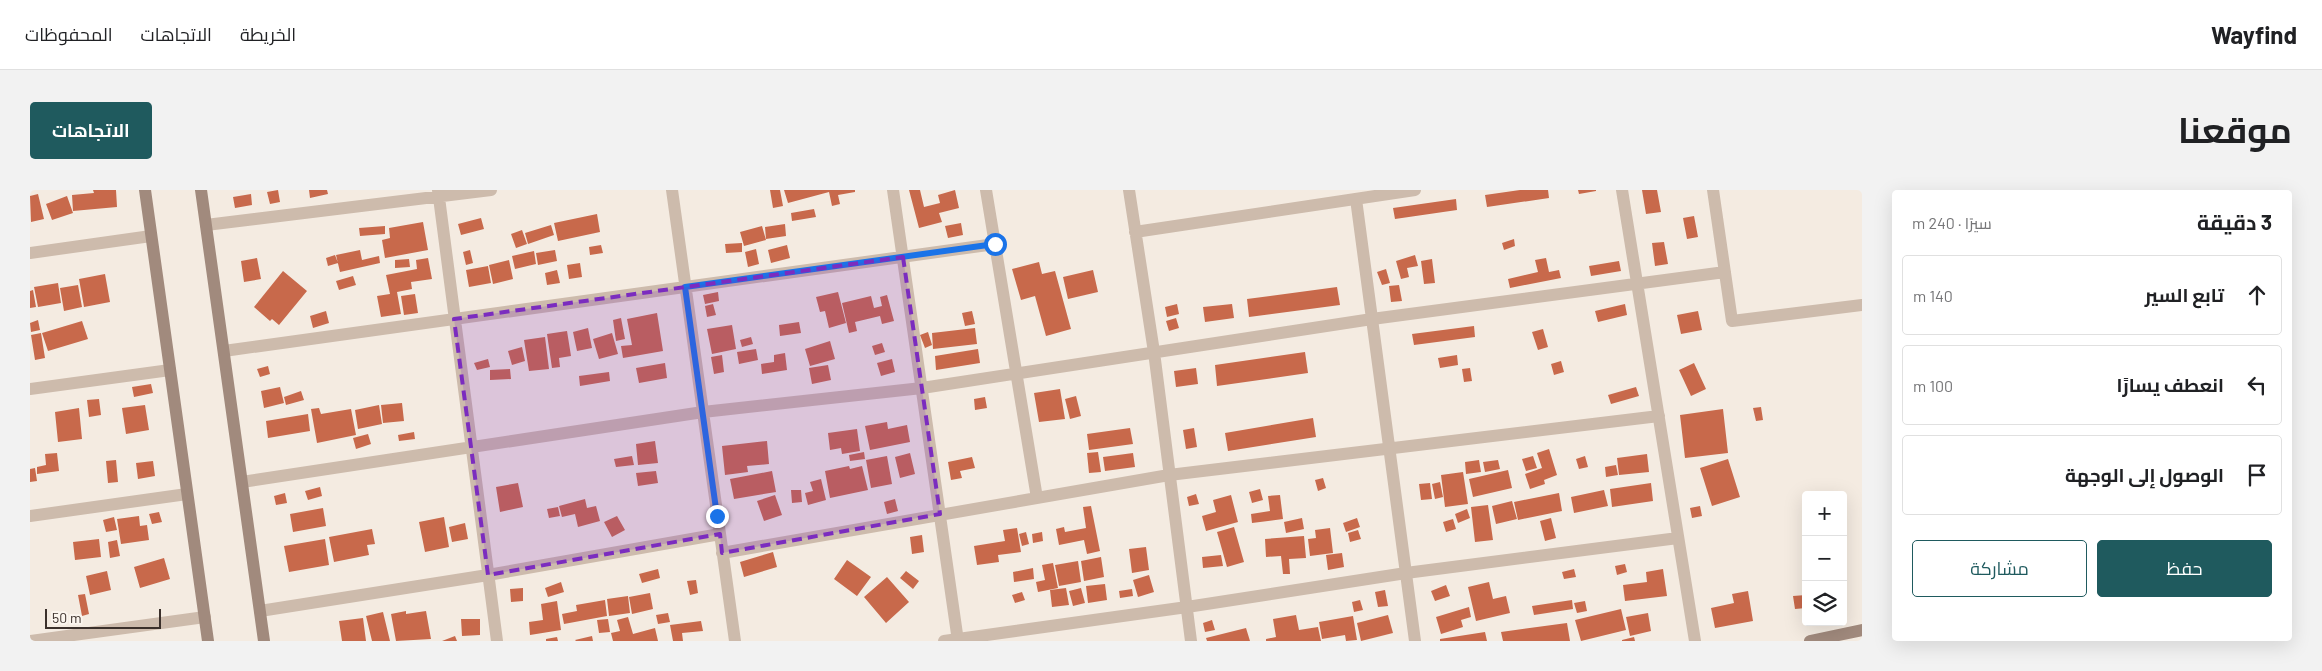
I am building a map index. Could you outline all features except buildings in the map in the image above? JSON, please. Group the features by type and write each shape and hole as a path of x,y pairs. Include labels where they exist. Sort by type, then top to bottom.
{"street":[{"path":"145,190 208,641"},
{"path":"201,190 264,641"},
{"path":"206,225 438,193 491,190"},
{"path":"672,190 735,641"},
{"path":"893,190 958,640"},
{"path":"986,190 1037,498"},
{"path":"1129,190 1154,352 1191,641"},
{"path":"1136,232 1415,190"},
{"path":"1622,190 1695,641"},
{"path":"1714,190 1732,321 1862,304"},
{"path":"438,193 497,641"},
{"path":"1356,199 1415,641"},
{"path":"30,253 152,236"},
{"path":"224,351 995,244"},
{"path":"242,482 703,412 922,388 1372,319 1725,272"},
{"path":"30,389 170,370"},
{"path":"722,553 1169,475 1659,416"},
{"path":"30,516 187,494"},
{"path":"260,611 488,575 720,534"},
{"path":"944,641 1187,607 1406,573 1678,538"},
{"path":"30,641 205,617"},
{"path":"1810,641 1862,630"}],"highlighted area":[{"path":"903,257 940,514 722,553 720,534 488,575 454,319"}],"route":[{"path":"717,516 685,287 995,244"}]}
